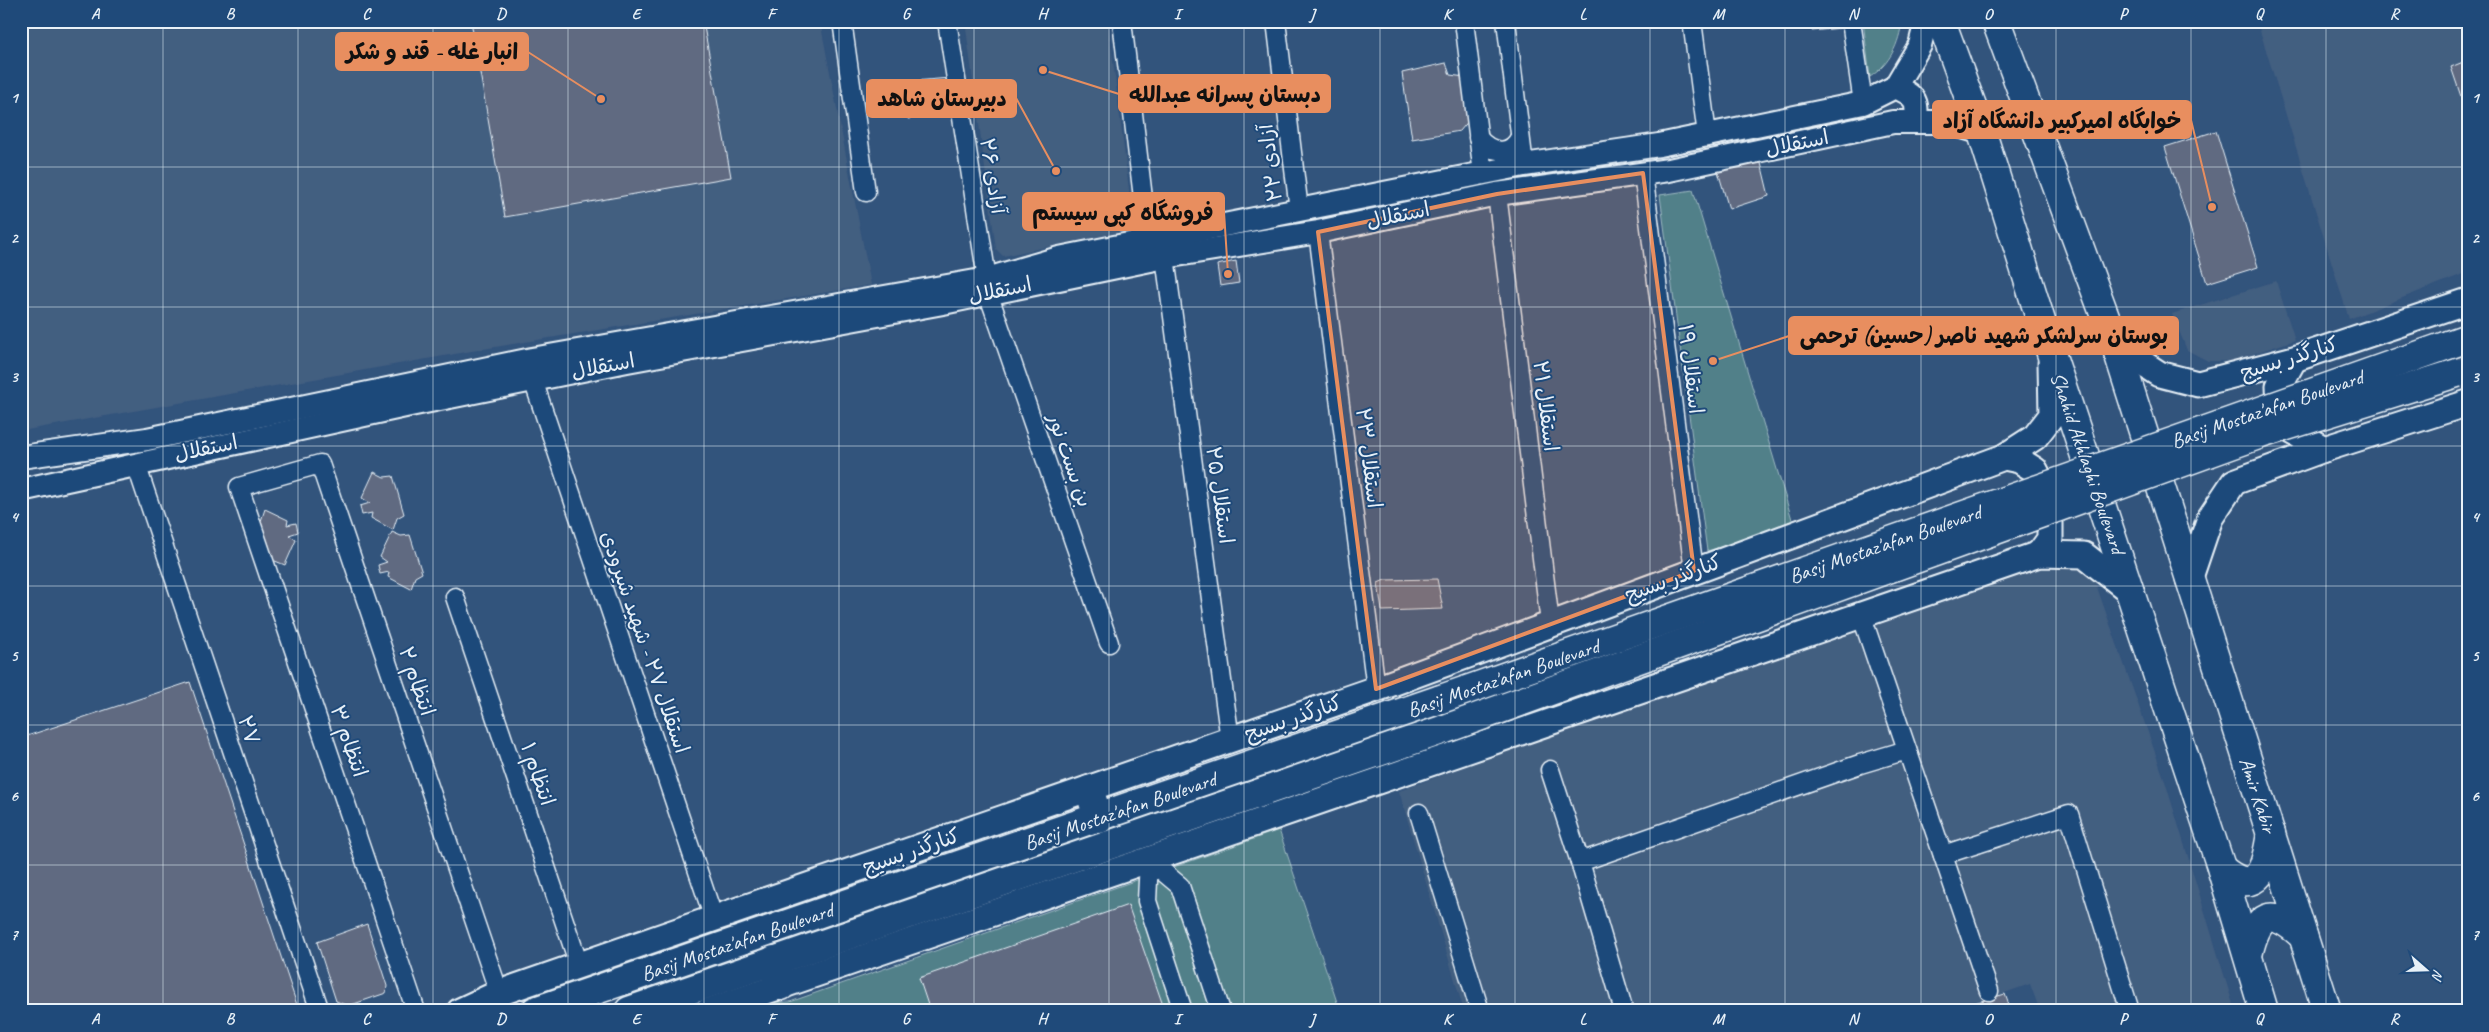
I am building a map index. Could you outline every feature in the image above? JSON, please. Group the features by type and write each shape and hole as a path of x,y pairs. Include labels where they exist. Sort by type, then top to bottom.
{"main road":[{"name":"Shahid Akhlaghi Boulevard","path":"1941,21 1982,133 2051,353 2131,592"},
{"path":"1996,21 2116,346 2189,580"},
{"name":"کنارگذر بسیج","path":"2116,346 2158,374 2198,384 2294,359 2468,301"},
{"name":"Basij Mostaz'afan Boulevard","path":"535,1011 1099,819 2458,342"},
{"name":"کنارگذر بسیج","path":"460,1011 500,993 579,965 1089,790 1376,689 1550,623 2004,457 2035,437 2052,415 2051,353"},
{"path":"2294,359 2279,386 2280,411 2292,431 2324,449"},
{"name":"Basij Mostaz'afan Boulevard","path":"629,1011 1445,729 2262,434 2462,371"},
{"path":"2189,580 2210,518 2234,482 2324,449 2468,403"},
{"path":"2004,457 2018,460 2035,470 2050,499 2050,539 2038,554"},
{"path":"708,1011 739,1005 782,986 2038,554 2084,555 2131,592 2222,869 2264,1011"},
{"name":"Amir Kabir","path":"2189,580 2327,1011"},
{"path":"1089,790 1099,819"},
{"path":"2222,869 2240,882 2248,883 2256,879 2265,861 2271,833"},
{"path":"2248,955 2257,927 2269,917 2278,917 2288,922 2303,936"},
{"path":"774,960 782,986"}],"street":[{"path":"842,21 866,192"},
{"name":"آزادی ۲۶","path":"947,21 987,286"},
{"path":"1122,21 1148,240"},
{"name":"آزادی ۲۲","path":"1276,21 1299,210"},
{"path":"1464,21 1483,174"},
{"path":"1506,21 1524,165"},
{"path":"1692,21 1707,135"},
{"path":"1852,21 1863,102"},
{"path":"1916,122 1918,106 1911,94 1895,87 1920,45 1926,21"},
{"name":"استقلال","path":"987,286 1060,258 1524,165 1659,145 1863,102 1895,87"},
{"name":"استقلال","path":"21,457 147,438 532,359 743,330 987,286 1318,232 1497,194 1643,172 1669,170 1893,122 1946,122 1982,133"},
{"path":"1478,138 1486,147 1494,151 1504,151 1511,148 1520,137"},
{"name":"استقلال ۱۹","path":"1643,172 1694,571"},
{"path":"1411,188 1416,211"},
{"name":"استقلال ۲۱","path":"1497,194 1550,623"},
{"name":"استقلال ۲۳","path":"1318,232 1376,689"},
{"name":"استقلال ۲۵","path":"1165,257 1230,740"},
{"name":"بن بست نور","path":"987,286 1109,643"},
{"name":"استقلال","path":"21,490 533,380 743,330"},
{"name":"استقلال ۲۷ - شهید شیرودی","path":"533,380 714,918"},
{"name":"۲۷","path":"136,464 320,1011"},
{"name":"انتظام ۲","path":"239,486 320,464 500,993"},
{"name":"انتظام ۳","path":"239,486 416,1011"},
{"name":"انتظام ۱","path":"455,597 579,965"},
{"path":"1861,614 1989,991"},
{"path":"1580,862 1860,764 1907,750"},
{"path":"1550,770 1580,862 1624,1011"},
{"path":"1419,813 1480,1011"},
{"path":"1943,855 2069,814 2130,1011"},
{"path":"1149,860 1147,901 1183,1011"},
{"path":"1149,860 1180,886 1221,1011"}],"highlighted area":[{"path":"1643,173 1694,571 1376,689 1318,232 1497,194"}],"shaded area":[{"path":"21,21 820,21 871,285 483,349 21,431"},
{"path":"965,21 1108,21 1133,222 1125,231 1003,256 996,249"},
{"path":"2257,21 2468,21 2468,272 2349,319"},
{"path":"2276,281 2295,340 2231,361 2208,361 2187,350 2172,314"},
{"path":"2056,562 2092,573 2164,778 2235,1011 2040,1011 2030,984 1953,1011 1464,1011 1399,791 1636,703"}],"green space":[{"path":"1863,21 1902,21 1899,38 1888,60 1870,77"},
{"path":"1693,190 1794,526 1707,551 1660,195"},
{"path":"1279,830 1340,1011 766,1011 770,1003 790,1002"}],"building":[{"path":"471,21 703,21 731,177 505,217"},
{"path":"1810,21 1850,21 1851,27 1812,31"},
{"path":"2468,60 2468,117 2451,67"},
{"path":"1446,63 1450,75 1465,77 1470,119 1460,131 1412,139 1402,73"},
{"path":"950,78 954,111 908,119 902,82"},
{"path":"2216,131 2258,267 2207,283 2165,147"},
{"path":"1760,159 1769,196 1729,209 1717,168"},
{"path":"1236,261 1239,283 1220,286 1217,265"},
{"path":"374,472 384,477 393,476 404,514 397,518 393,530 371,518 372,513 362,515 360,506 370,503 362,498"},
{"path":"265,509 288,520 287,525 296,523 298,532 289,535 296,540 285,565 275,561 266,563 254,525 261,521"},
{"path":"392,532 401,536 410,535 422,573 415,577 411,589 388,577 389,572 380,574 378,565 387,562 380,557"},
{"path":"1437,579 1443,609 1382,611 1378,583 1385,580"},
{"path":"190,682 299,1011 21,1011 21,738"},
{"path":"1128,905 1165,1011 930,1011 919,978"},
{"path":"367,924 387,986 386,993 348,1006 336,1001 317,942"},
{"path":"2005,994 2011,1011 1966,1011 1964,1006"}],"place":[{"name":"دبستان پسرانه عبدالله","path":"1043,70"},
{"name":"انبار غله - قند و شکر","path":"601,99"},
{"name":"دبیرستان شاهد","path":"1056,171"},
{"name":"خوابگاه امیرکبیر دانشگاه آزاد","path":"2212,207"},
{"name":"فروشگاه کپی سیستم","path":"1228,274"},
{"name":"بوستان سرلشکر شهید ناصر (حسین) ترحمی","path":"1713,361"}]}
